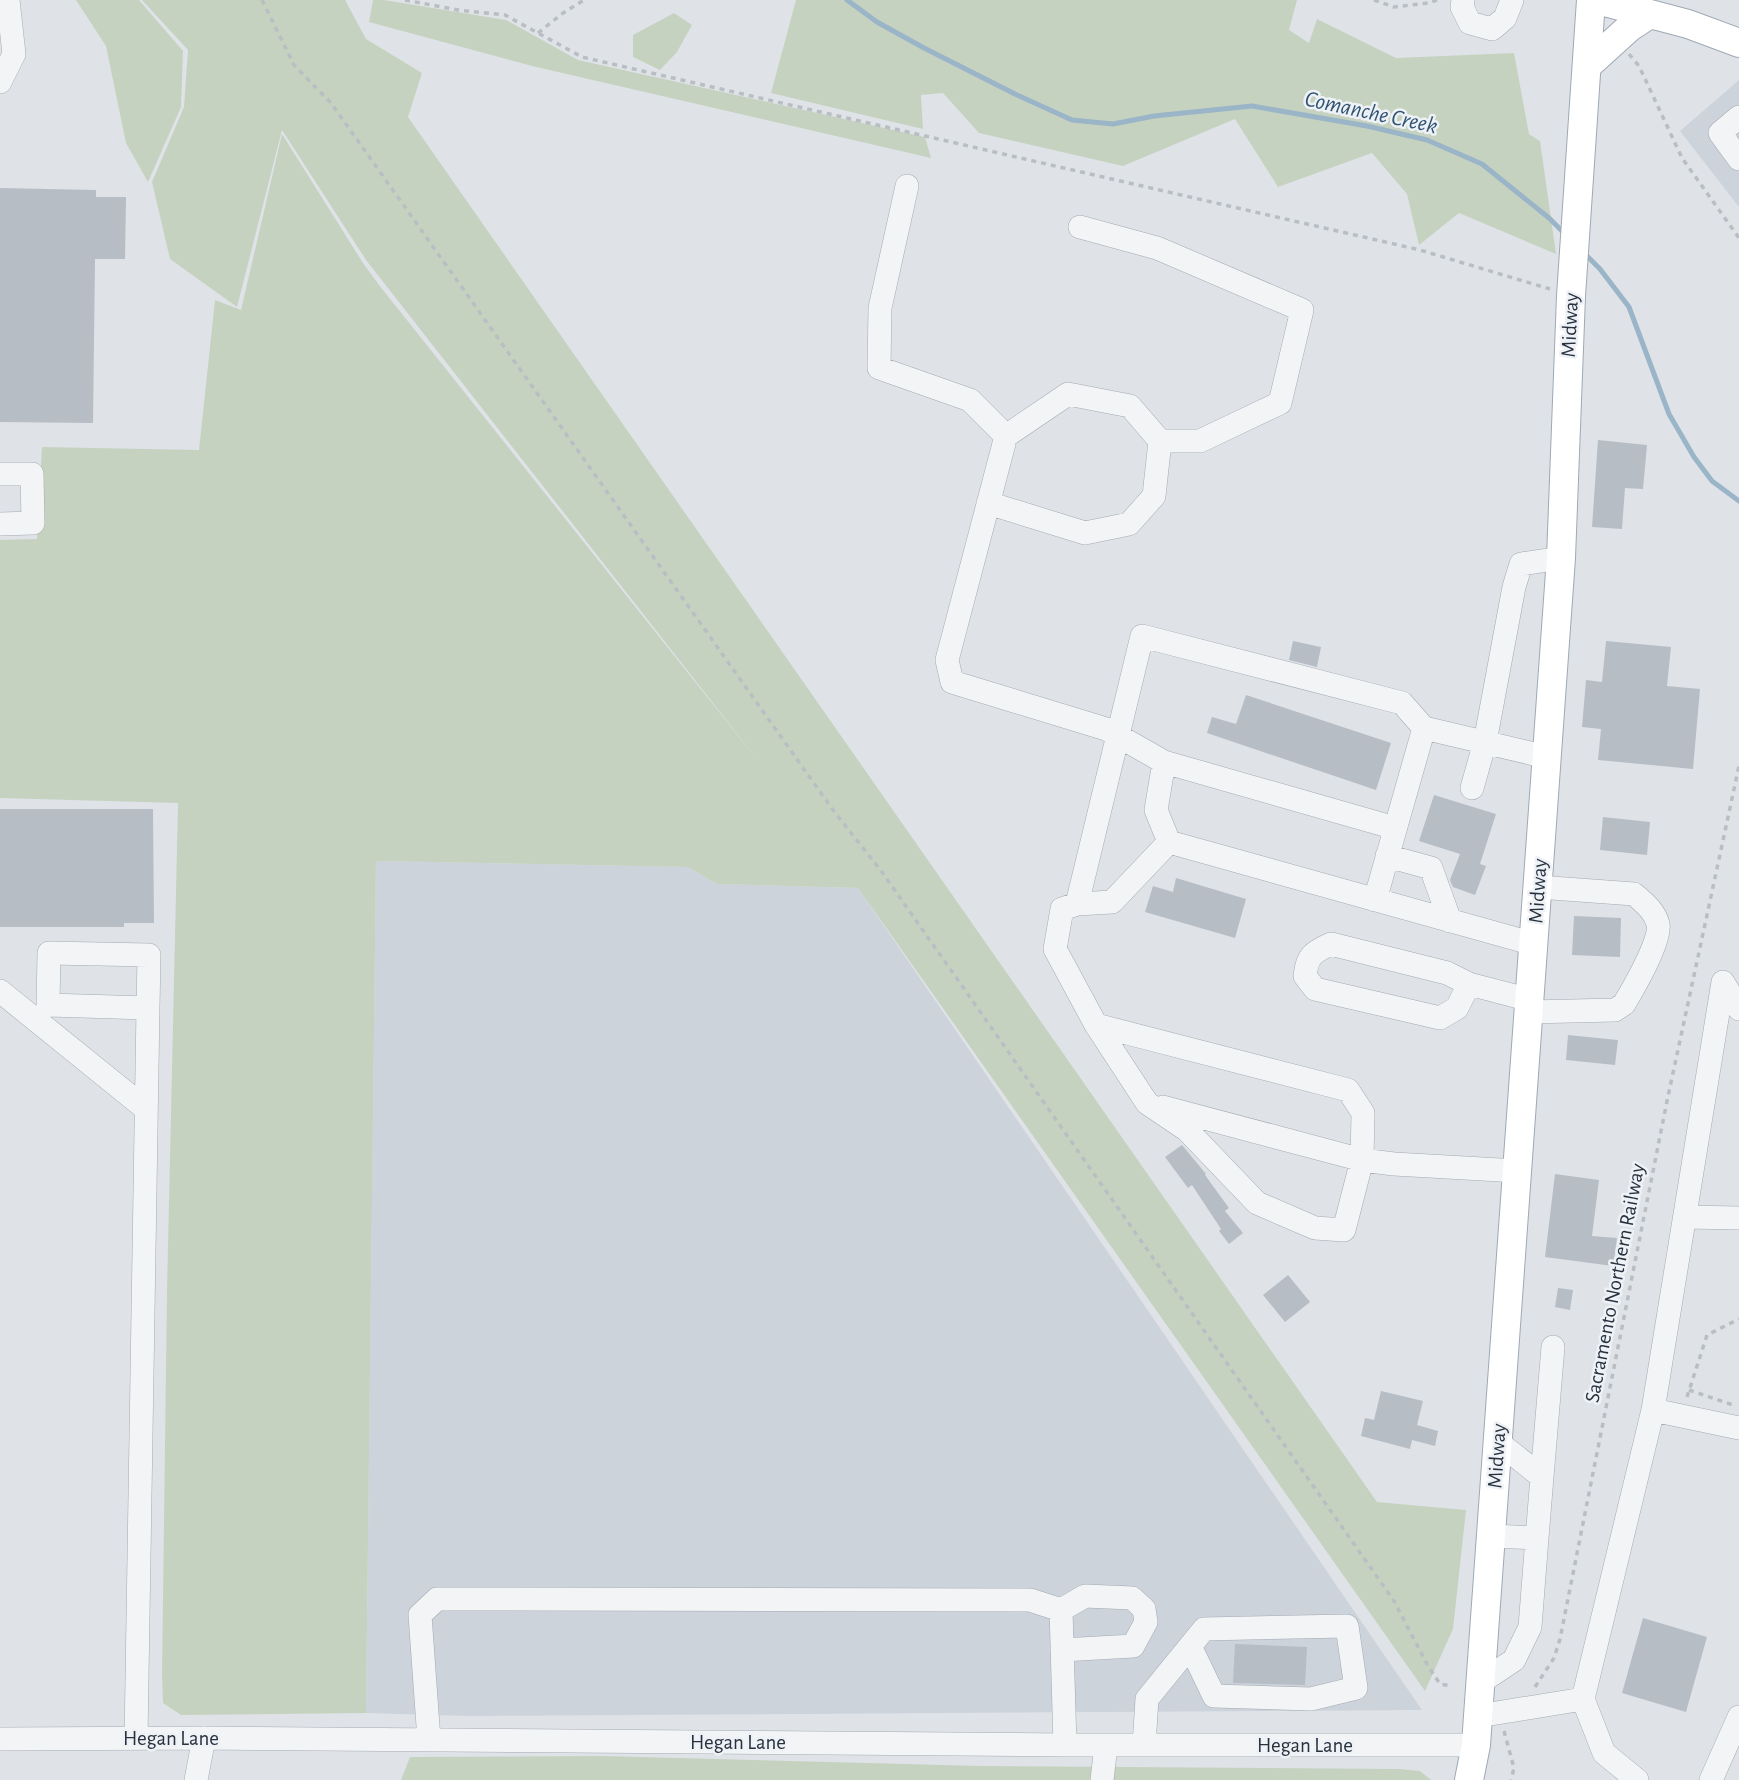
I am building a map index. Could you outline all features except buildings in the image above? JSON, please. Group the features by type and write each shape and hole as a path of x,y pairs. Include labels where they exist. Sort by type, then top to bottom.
{"main road":[{"name":"Midway","path":"1469,1780 1476,1745 1481,1682 1561,558 1571,296 1591,0"},
{"path":"1597,0 1657,7 1688,24 1739,43"},
{"path":"1587,66 1630,27 1657,7"}],"street":[{"path":"0,82 14,54 8,0"},
{"path":"1463,0 1462,7 1471,23 1492,29 1505,18 1512,0"},
{"path":"1739,117 1720,133 1739,159"},
{"path":"906,186 880,308 880,368 970,400 1006,436"},
{"path":"1080,227 1157,248 1302,310 1280,403 1200,440 1160,441"},
{"path":"988,503 1085,533 1129,524 1154,496 1160,441 1130,406 1069,394 1006,436 988,503 947,660 952,682 1106,729 1164,762 1395,828"},
{"path":"0,474 32,474 33,523 0,524"},
{"path":"1472,788 1485,741 1514,587 1521,564 1561,558"},
{"path":"1077,904 1142,636 1402,703 1424,728 1547,757"},
{"path":"1375,900 1424,728"},
{"path":"1164,762 1156,810 1169,842"},
{"path":"1096,1026 1348,1090 1363,1113 1362,1160 1345,1230 1315,1228 1257,1203 1187,1130 1147,1102 1096,1026 1055,948 1062,909 1077,904 1112,902 1169,842"},
{"path":"1169,842 1534,944"},
{"path":"1387,856 1431,868 1450,921"},
{"path":"1469,985 1458,1007 1440,1018 1315,989 1305,976 1307,963 1315,951 1331,944 1447,973 1469,985 1529,1006 1615,1010 1624,1004 1658,936 1658,923 1650,909 1634,894 1538,887"},
{"path":"42,1012 49,953 149,956 136,1739"},
{"path":"1637,1780 1604,1752 1583,1699 1653,1410 1723,982 1739,1009"},
{"path":"0,991 42,1012 146,1109"},
{"path":"42,1012 148,1008"},
{"path":"1147,1102 1362,1160 1518,1171"},
{"path":"1685,1217 1739,1218"},
{"path":"1481,1682 1514,1660 1530,1626 1553,1347"},
{"path":"1653,1410 1739,1428"},
{"path":"1498,1442 1542,1477"},
{"path":"1491,1536 1537,1538"},
{"path":"429,1740 420,1615 437,1599 1030,1600 1061,1610 1085,1596 1132,1598 1144,1609 1146,1622 1133,1646 1062,1650"},
{"path":"1061,1610 1065,1745"},
{"path":"1144,1745 1147,1699 1190,1646 1205,1629 1347,1626 1356,1688 1311,1699 1214,1696 1190,1646"},
{"path":"1478,1716 1583,1699"},
{"path":"1711,1780 1739,1717"},
{"path":"196,1780 204,1738"},
{"name":"Hegan Lane","path":"0,1739 1476,1745"},
{"path":"1102,1780 1106,1745"}],"path":[{"path":"262,0 294,65 331,103 825,799 882,872 1394,1601 1440,1684 1452,1686"},
{"path":"405,0 505,15 582,57 1420,250 1571,296"},
{"path":"538,33 583,0"},
{"path":"1374,0 1394,7 1437,0"},
{"path":"1616,40 1639,66 1682,158 1739,238"},
{"name":"Sacramento Northern Railway","path":"1535,1687 1554,1658 1560,1639 1664,1114 1739,766"},
{"path":"1739,1319 1707,1335 1689,1390 1739,1407"},
{"path":"1507,1711 1504,1733 1514,1768 1511,1780"}],"shaded area":[{"path":"1739,80 1739,207 1680,131"},
{"path":"376,861 688,867 717,884 858,888 1422,1710 468,1716 366,1713"}],"green space":[{"path":"76,0 139,0 183,51 181,107 148,182 126,143 106,46"},
{"path":"142,0 345,0 366,39 422,73 408,117 1377,1502 1466,1510 1453,1629 1425,1691 858,888 717,884 688,867 376,861 366,1713 181,1715 163,1703 167,1291 178,803 0,798 0,540 37,539 42,447 199,450 215,300 241,310 282,134 379,285 759,762 366,260 282,130 237,307 170,259 152,182 184,107 188,50"},
{"path":"373,0 506,20 578,60 925,137 931,158 532,66 369,22"},
{"path":"796,0 1297,0 1289,30 1309,43 1317,19 1396,58 1514,53 1529,134 1540,141 1556,254 1459,213 1419,245 1407,194 1372,153 1278,187 1235,119 1123,166 979,133 943,93 921,95 923,129 771,93"},
{"path":"674,13 692,25 677,52 660,70 633,57 633,35"},
{"path":"603,1756 981,1766 1400,1769 1420,1771 1431,1780 401,1780 410,1757"}],"waterway":[{"name":"Comanche Creek","path":"847,0 877,22 924,48 1072,120 1113,124 1154,116 1252,106 1367,126 1427,140 1482,164 1565,234"},
{"name":"Comanche Creek","path":"1584,253 1629,307 1669,414 1694,457 1712,481 1739,501"}]}
